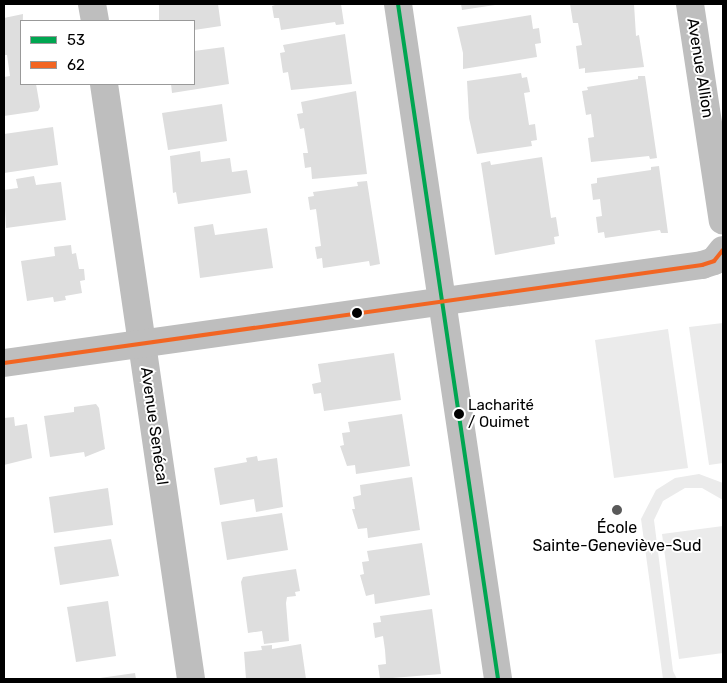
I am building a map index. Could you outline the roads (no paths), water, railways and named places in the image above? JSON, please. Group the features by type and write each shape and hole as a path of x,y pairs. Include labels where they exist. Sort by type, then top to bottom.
{"street":[{"path":"92,4 95,20"},
{"path":"398,4 498,679"},
{"name":"Avenue Allion","path":"690,4 723,221"},
{"name":"Avenue Senécal","path":"104,85 191,679"},
{"path":"4,363 702,265 723,251"}],"place":[{"name":"Lacharité / Ouimet","path":"459,414"},
{"name":"École Sainte-Geneviève-Sud","path":"617,510"}]}
